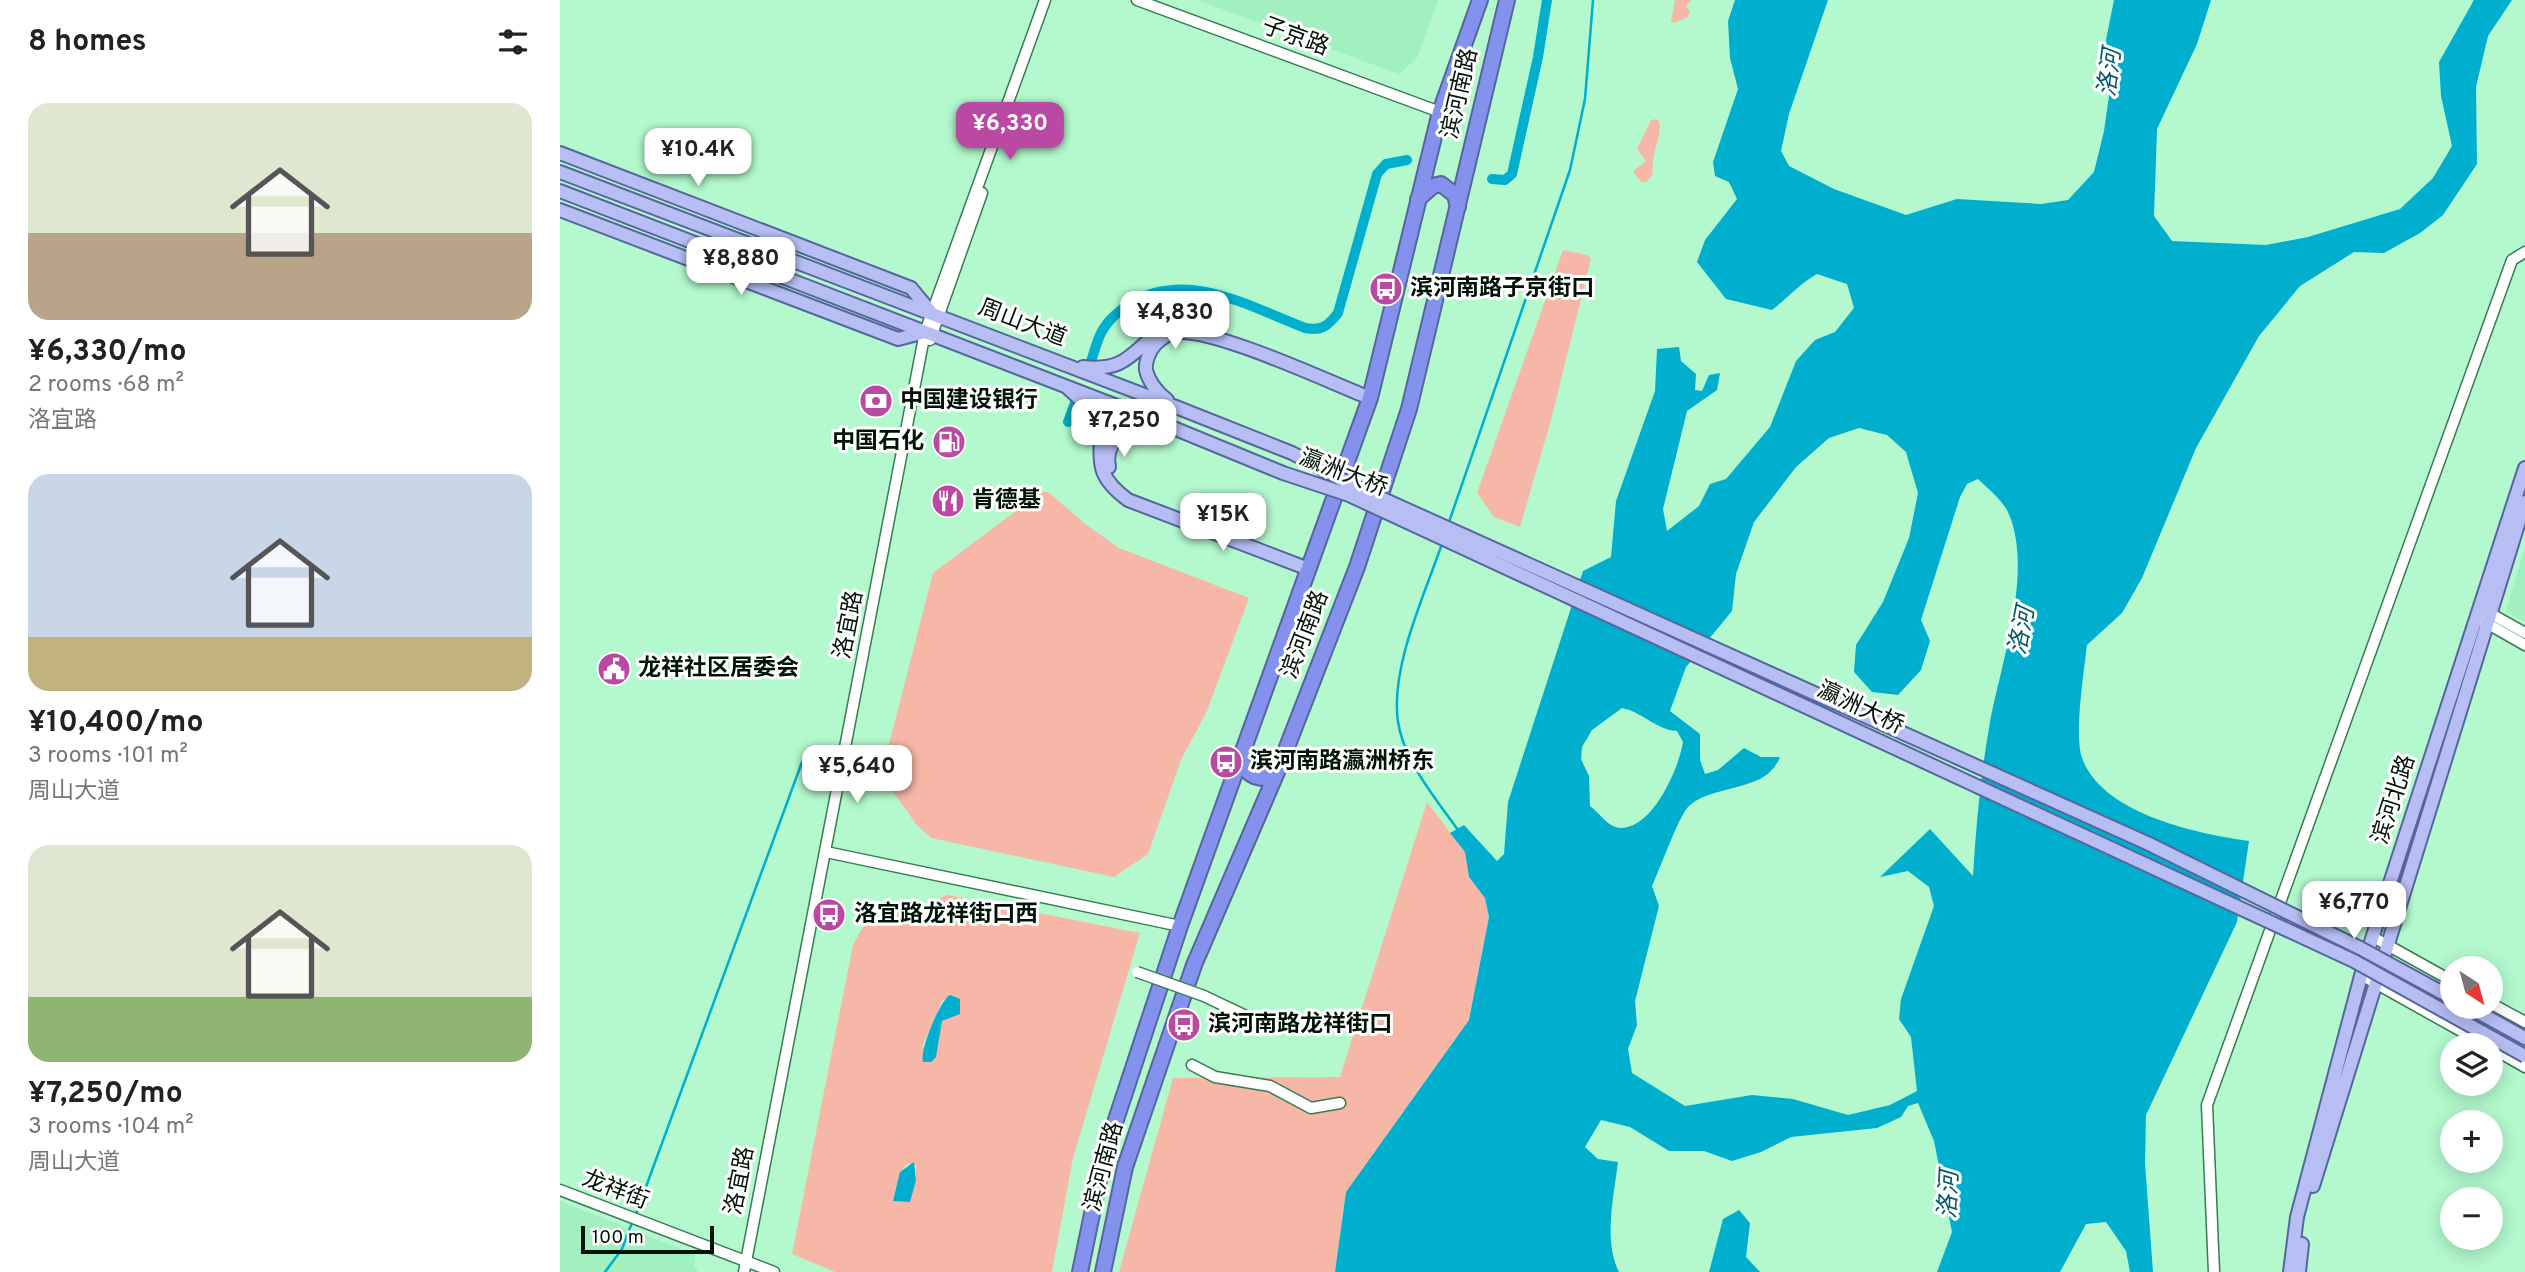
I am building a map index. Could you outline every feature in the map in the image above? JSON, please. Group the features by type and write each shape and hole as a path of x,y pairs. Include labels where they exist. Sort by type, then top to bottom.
{"highway":[{"name":"滨河南路","path":"1080,1272 1104,1156 1180,926 1306,568 1370,398 1440,112 1480,0"},
{"name":"滨河南路","path":"1103,1272 1125,1167 1194,965 1280,765 1357,567 1409,409 1507,0"},
{"path":"1417,200 1433,186 1441,184 1455,195 1458,207"},
{"path":"1240,756 1248,774 1255,778 1265,778 1280,765"}],"main road":[{"name":"周山大道","path":"560,153 911,288 934,313"},
{"name":"周山大道","path":"560,172 1176,407"},
{"name":"周山大道","path":"560,191 1166,425"},
{"name":"周山大道","path":"560,210 898,339 928,333"},
{"path":"1070,366 1105,369 1120,364 1154,334 1175,326 1198,327 1236,345 1370,398"},
{"path":"1176,407 1158,393 1145,366 1157,342 1172,334 1190,333 1236,345"},
{"path":"1064,384 1094,417 1104,476 1114,489 1128,500 1306,568"},
{"name":"瀛洲大桥","path":"1176,407 1292,453 1363,490 2147,843 2360,948 2440,991"},
{"path":"1152,507 1115,480 1107,457 1111,445 1130,430 1166,425"},
{"name":"瀛洲大桥","path":"1166,425 1283,473 1349,495 2101,842 2354,961 2525,1056"},
{"name":"滨河北路","path":"2299,1272 2305,1214 2388,945 2525,468"},
{"name":"滨河北路","path":"2290,1272 2297,1217 2372,937 2483,615 2525,502"},
{"path":"2491,1019 2525,1038"}],"street":[{"name":"洛宜路","path":"748,1267 928,333 1045,0"},
{"name":"洛宜路","path":"934,313 1052,0"},
{"name":"子京路","path":"1137,0 1440,112"},
{"path":"2214,1272 2207,1105 2512,260 2525,251"},
{"path":"2483,615 2525,633"},
{"path":"2483,615 2525,645"},
{"path":"829,852 1180,926"},
{"path":"2372,937 2440,974"},
{"path":"1137,972 1204,996 1267,1026"},
{"path":"2361,975 2465,1033"},
{"path":"2503,1010 2525,1022"},
{"path":"2503,1054 2525,1066"},
{"path":"1192,1065 1214,1077 1270,1086 1311,1108 1340,1103"},
{"name":"龙祥街","path":"560,1190 625,1214 748,1267 774,1272"}],"shaded area":[{"path":"1197,0 1438,0 1417,58 1399,74"},
{"path":"1675,0 1691,0 1686,7 1690,11 1688,17 1674,23 1671,21"},
{"path":"1657,119 1660,129 1653,159 1653,174 1646,182 1641,182 1633,171 1646,161 1637,149 1651,120"},
{"path":"1563,250 1587,255 1591,259 1551,420 1520,527 1494,517 1477,493"},
{"path":"1037,491 1048,492 1119,548 1249,598 1207,711 1181,760 1148,854 1114,877 931,838 916,824 889,786 893,771 885,760 933,573 1028,502"},
{"path":"2525,546 2525,622 2506,612"},
{"path":"1427,802 1465,852 1469,877 1485,898 1489,917 1469,1020 1346,1192 1335,1272 1119,1272 1173,1078 1340,1077"},
{"path":"948,895 1140,933 1073,1158 1052,1272 835,1272 792,1254 853,945 863,927","holes":["950,996 960,1000 960,1014 942,1021 937,1036 939,1046 922,1047 942,1001","907,1164 916,1165 916,1180 910,1199 893,1201 901,1171"]},
{"path":"560,1201 696,1255 694,1265 698,1272 560,1272"}],"water":[{"name":"洛河","path":"1735,0 1828,0 1789,114 1781,151 1789,166 1834,189 1906,215 1957,199 2041,204 2068,200 2094,172 2104,131 2111,82 2106,40 2114,0 2211,0 2197,44 2157,129 2154,216 2172,241 2266,245 2308,237 2400,209 2433,178 2452,146 2441,96 2439,62 2474,0 2512,0 2488,36 2476,87 2477,164 2443,215 2420,233 2384,253 2354,252 2300,286 2259,336 2196,448 2142,578 2122,613 2087,645 2079,734 2082,758 2093,777 2109,794 2154,818 2204,833 2249,841 2237,922 2146,1115 2145,1163 2153,1272 2130,1272 2126,1251 2106,1222 2086,1224 2060,1272 1937,1272 1952,1232 1934,1141 1918,1103 1908,1106 1901,1117 1877,1128 1791,1137 1761,1152 1732,1161 1704,1151 1669,1151 1630,1127 1601,1120 1585,1147 1598,1159 1618,1162 1611,1232 1614,1260 1619,1272 1335,1272 1346,1192 1469,1020 1489,917 1485,898 1469,877 1465,852 1450,833 1464,825 1497,861 1504,854 1508,802 1583,571 1611,557 1616,501 1655,391 1657,349 1679,347 1681,361 1696,374 1695,390 1702,391 1709,375 1720,373 1717,390 1687,411 1663,509 1667,531 1699,506 1710,484 1726,479 1770,427 1796,361 1815,340 1835,332 1854,308 1847,284 1817,274 1772,310 1726,299 1697,262 1705,240 1737,199 1729,182 1715,176 1713,162 1738,89 1730,58 1728,21","holes":["1859,428 1887,435 1906,452 1918,493 1909,538 1883,602 1856,645 1854,672 1872,692 1898,695 1921,670 1930,641 1921,620 1960,497 1967,484 1978,479 1998,498 2007,510 2015,533 2017,587 1987,741 1973,876 1930,829 1880,877 1908,871 1929,887 1934,906 1901,999 1899,1019 1911,1037 1917,1091 1890,1105 1848,1115 1793,1099 1752,1095 1685,1106 1632,1073 1628,1049 1637,1025 1635,1001 1659,906 1652,886 1674,832 1688,807 1698,799 1763,777 1773,769 1780,757 1761,757 1744,748 1718,770 1705,774 1700,760 1700,734 1670,711 1686,667 1732,611 1736,574 1754,522 1796,467 1829,438","1622,708 1637,713 1662,728 1677,731 1683,742 1670,781 1654,808 1633,825 1621,828 1608,823 1590,806 1589,776 1581,759 1582,747 1592,730"]},
{"path":"950,995 960,999 960,1014 942,1021 936,1057 931,1062 923,1062 931,1026"},
{"path":"914,1162 916,1180 910,1202 893,1201 900,1172"},
{"path":"1739,1210 1750,1223 1746,1257 1760,1272 1709,1272 1723,1219"}],"waterway":[{"path":"1492,179 1505,180 1512,174 1538,57 1547,0"},
{"path":"1448,525 1570,170 1585,99 1593,0"},
{"path":"1090,364 1107,324 1131,303 1153,293 1197,290 1241,302 1305,328 1316,329 1328,324 1338,313 1377,174 1386,164 1407,160"},
{"path":"1068,422 1075,403"},
{"path":"1443,541 1404,655 1399,678 1398,722 1401,737 1414,765 1458,830"},
{"path":"636,1214 802,762"},
{"path":"605,1272 622,1249 633,1220"}],"place":[{"name":"滨河南路子京街口","path":"1386,289"},
{"name":"中国建设银行","path":"876,401"},
{"name":"中国石化","path":"949,442"},
{"name":"肯德基","path":"948,501"},
{"name":"龙祥社区居委会","path":"614,669"},
{"name":"滨河南路瀛洲桥东","path":"1226,762"},
{"name":"洛宜路龙祥街口西","path":"829,915"},
{"name":"滨河南路龙祥街口","path":"1184,1025"}]}
